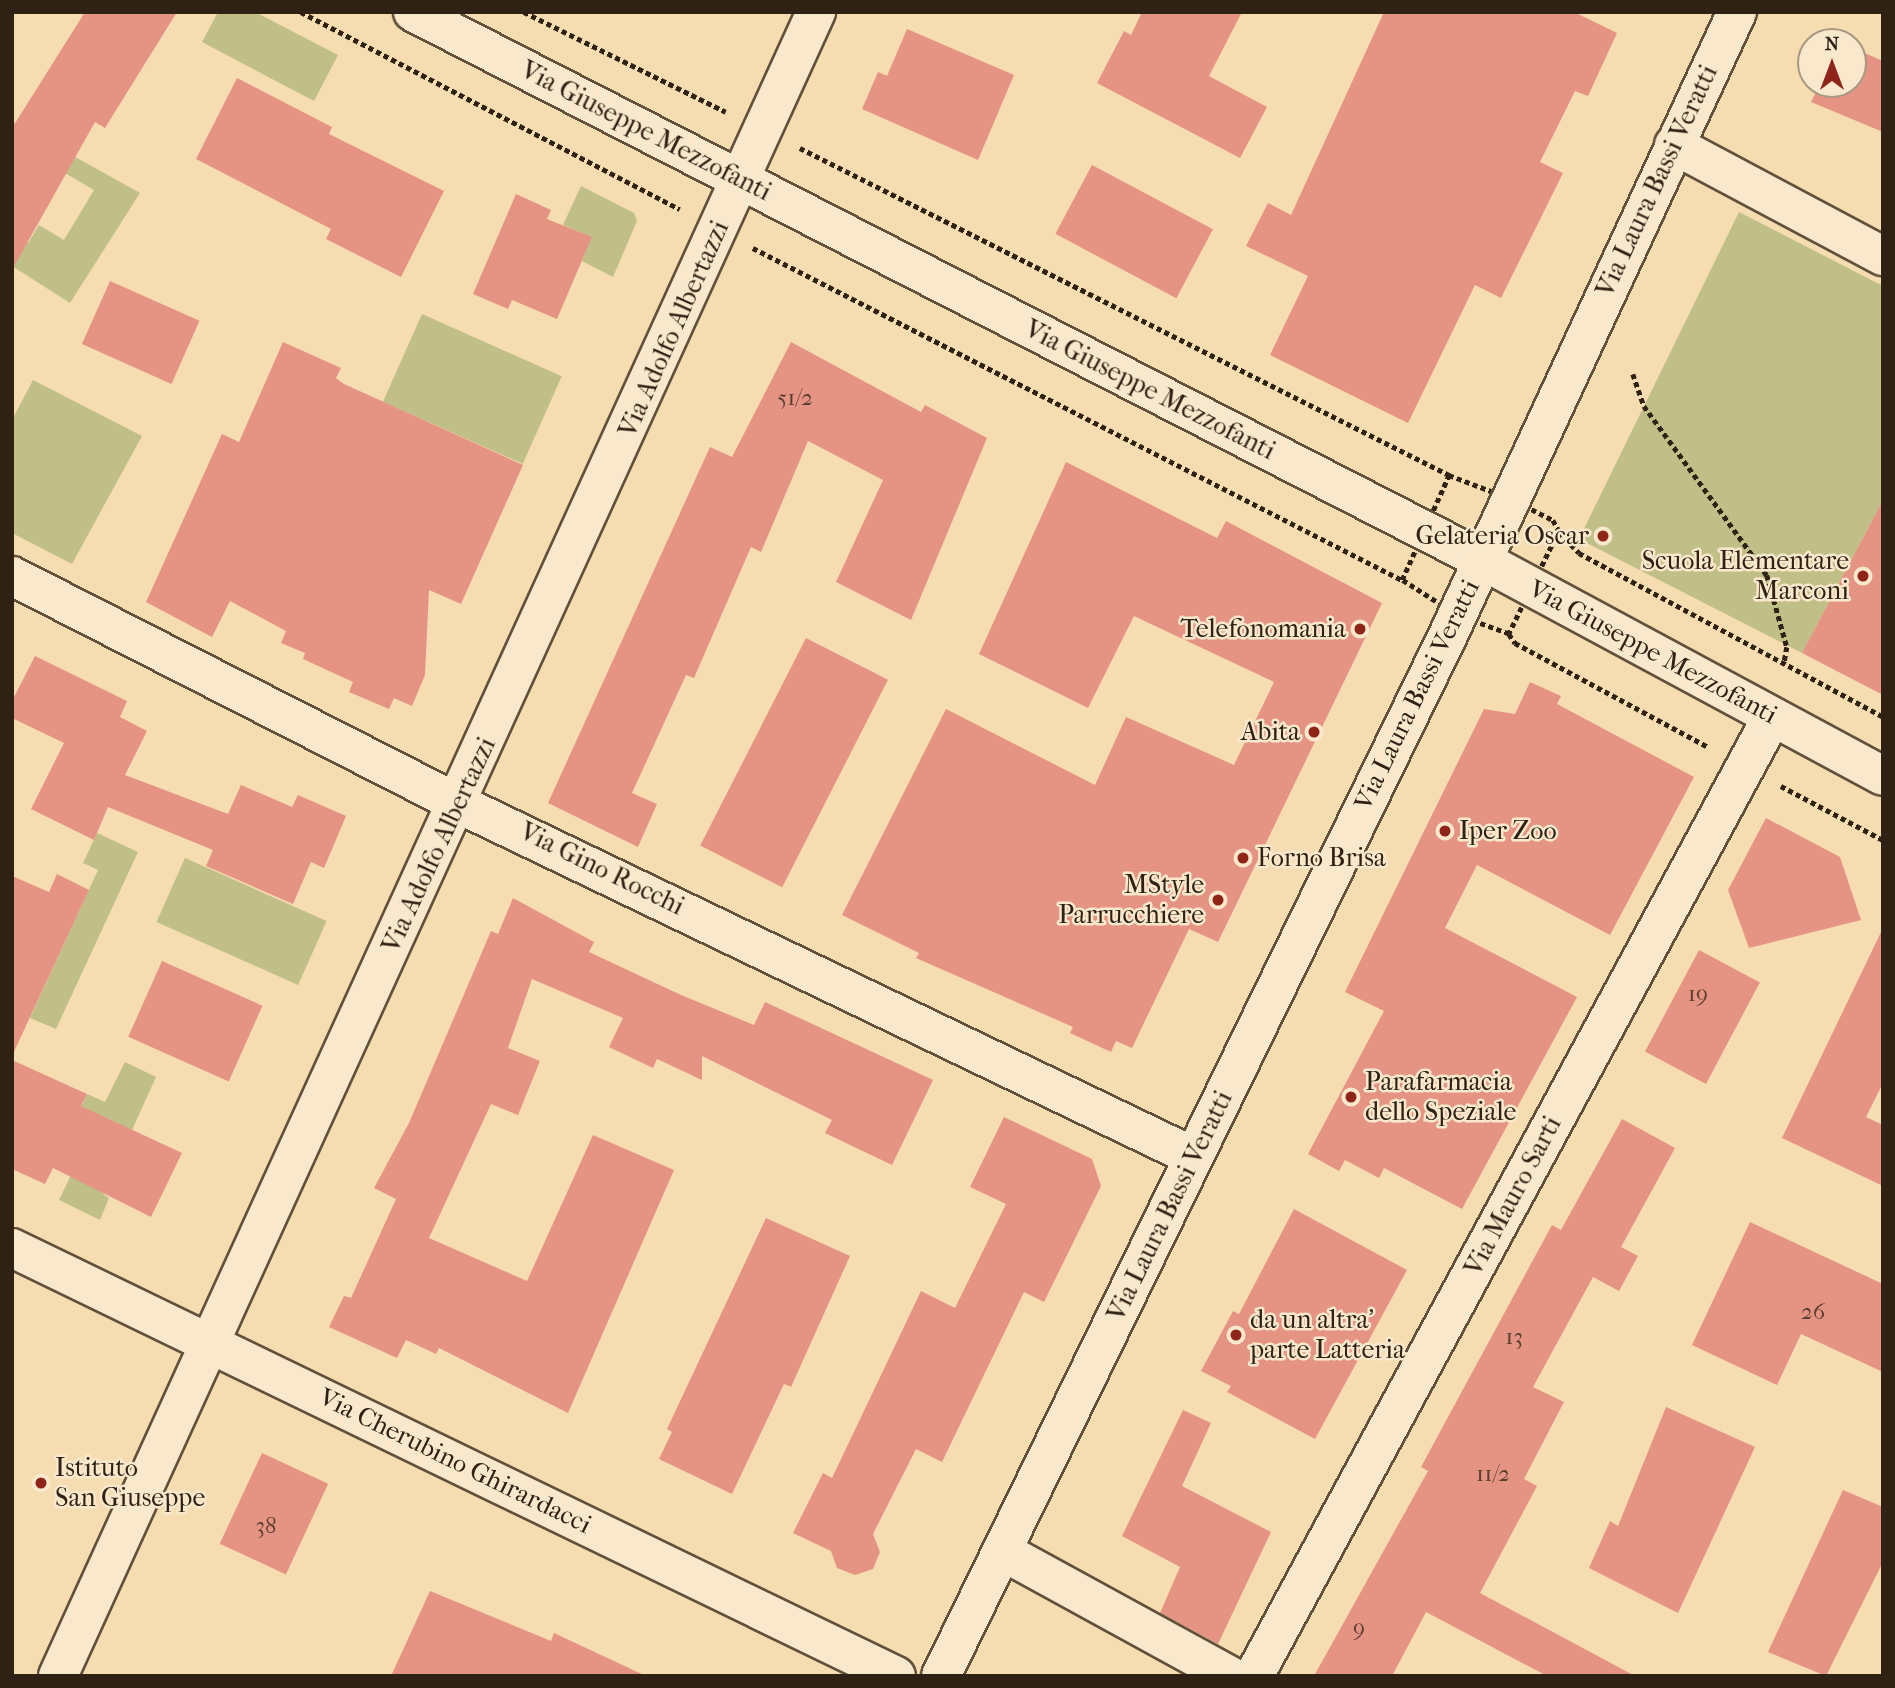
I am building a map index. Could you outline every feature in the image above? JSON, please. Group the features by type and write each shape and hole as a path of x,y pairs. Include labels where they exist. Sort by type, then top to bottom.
{"street":[{"name":"Via Giuseppe Mezzofanti","path":"414,12 1482,559 1883,776"},
{"name":"Via Adolfo Albertazzi","path":"58,1676 208,1340 459,804 816,12"},
{"name":"Via Laura Bassi Veratti","path":"941,1676 1482,559 1737,12"},
{"path":"1674,145 1883,256"},
{"name":"Via Gino Rocchi","path":"12,576 459,804 1194,1157"},
{"name":"Via Mauro Sarti","path":"1254,1676 1772,717"},
{"name":"Via Cherubino Ghirardacci","path":"12,1248 208,1340 896,1676"},
{"path":"1002,1551 1230,1676"}],"path":[{"path":"301,12 683,211"},
{"path":"524,12 730,114"},
{"path":"792,143 1449,475 1462,475"},
{"path":"757,250 1402,580 1413,592"},
{"path":"1633,373 1644,406 1767,575 1787,647 1784,664"},
{"path":"1442,486 1449,475"},
{"path":"1553,520 1579,553 1883,717"},
{"path":"1555,545 1559,531"},
{"path":"1402,569 1402,580"},
{"path":"1509,634 1513,628"},
{"path":"1493,632 1509,634 1515,643 1714,750"},
{"path":"1775,782 1883,840"}],"shaded area":[{"path":"218,12 255,12 338,55 314,101 202,42"},
{"path":"14,123 140,193 70,303 12,266 12,234 28,243 39,225 64,240 94,190 12,142"},
{"path":"581,186 634,213 637,221 613,277 582,261 591,237 563,225"},
{"path":"1739,212 1883,286 1883,500 1802,653 1579,539"},
{"path":"422,314 562,376 523,464 383,402"},
{"path":"33,380 142,436 72,564 12,533 12,420"},
{"path":"97,833 138,852 56,1029 30,1018 98,870 83,863"},
{"path":"185,858 327,921 298,985 157,922"},
{"path":"125,1062 156,1077 103,1194 109,1198 100,1220 59,1200 73,1171 55,1164 87,1094 105,1102"}],"building":[{"path":"85,12 177,12 105,128 95,122 12,270 12,128"},
{"path":"1142,12 1242,12 1209,76 1267,107 1240,158 1097,83 1124,31 1131,35"},
{"path":"1384,12 1574,12 1617,33 1588,96 1575,91 1540,162 1563,173 1501,298 1475,285 1408,423 1270,355 1308,276 1246,246 1268,203 1291,215"},
{"path":"907,29 1014,75 978,160 862,109 878,72 887,76"},
{"path":"1867,54 1883,61 1883,132 1811,102 1813,98 1867,98"},
{"path":"237,78 332,127 329,134 444,191 401,277 326,239 331,229 196,159"},
{"path":"1092,165 1213,229 1176,298 1055,234"},
{"path":"516,194 551,210 547,219 592,237 557,319 512,300 508,309 473,294"},
{"path":"110,281 200,321 171,384 82,344"},
{"path":"283,342 341,368 336,378 344,384 523,465 461,604 429,590 425,675 412,706 394,698 389,709 349,692 353,682 303,659 305,653 281,643 286,631 230,601 212,637 146,602 222,434 239,442"},
{"path":"791,342 921,412 925,405 987,438 911,620 836,582 883,480 808,441 761,552 751,547 694,678 686,675 632,793 657,804 638,847 548,803 710,447 732,457"},
{"path":"1066,462 1217,538 1226,521 1382,603 1218,942 1189,929 1132,1048 1116,1041 1111,1052 1070,1033 1073,1027 916,958 919,953 842,915 946,709 1095,785 1126,717 1234,765 1274,682 1134,616 1088,708 979,654"},
{"name":"Scuola Elementare Marconi","path":"1883,500 1883,695 1802,653"},
{"path":"806,638 888,680 782,887 700,846"},
{"path":"35,656 127,701 120,717 147,731 125,775 228,814 241,785 292,807 298,795 346,816 324,868 311,862 293,904 206,866 213,850 108,807 94,840 31,809 64,743 12,718 12,701"},
{"path":"1530,682 1561,696 1557,704 1694,777 1610,935 1477,865 1445,928 1577,997 1462,1209 1384,1168 1379,1178 1345,1160 1339,1171 1308,1154 1384,1011 1345,992 1484,709 1515,714"},
{"path":"1766,818 1840,857 1861,920 1749,948 1728,890"},
{"path":"57,874 89,890 12,1056 12,876 49,892"},
{"path":"513,898 594,942 589,952 681,995 754,1025 765,1002 933,1080 892,1165 825,1133 832,1120 702,1056 702,1080 657,1059 653,1068 609,1047 623,1018 532,979 508,1048 540,1061 518,1115 491,1104 429,1238 527,1281 593,1135 674,1170 568,1413 439,1348 436,1354 406,1340 397,1358 329,1327 344,1296 351,1298 396,1199 374,1188 409,1123 491,931 498,934"},
{"path":"1883,928 1883,1083 1866,1117 1883,1125 1883,1186 1782,1138"},
{"path":"1699,950 1760,982 1706,1084 1645,1052"},
{"path":"162,961 262,1006 229,1082 128,1037"},
{"path":"12,1060 87,1094 81,1106 182,1153 151,1217 53,1168 45,1184 12,1169"},
{"path":"1004,1117 1092,1159 1101,1186 1044,1302 1024,1292 942,1462 916,1449 873,1534 880,1552 873,1569 855,1575 837,1568 831,1551 793,1533 823,1473 832,1478 921,1291 955,1308 1006,1204 970,1187"},
{"path":"1622,1119 1675,1148 1621,1247 1638,1256 1619,1291 1593,1277 1533,1387 1564,1402 1524,1479 1537,1486 1480,1593 1635,1676 1547,1676 1426,1612 1392,1676 1314,1676 1428,1471 1421,1467 1552,1225 1561,1230"},
{"path":"1294,1209 1407,1270 1315,1439 1227,1392 1231,1386 1201,1371 1233,1311 1239,1314"},
{"path":"766,1218 850,1256 791,1387 784,1384 732,1494 659,1459 672,1432 667,1429"},
{"path":"1750,1222 1883,1284 1883,1372 1801,1334 1777,1385 1692,1345"},
{"path":"1666,1407 1755,1447 1678,1613 1589,1568 1610,1521 1618,1526"},
{"path":"1183,1410 1211,1423 1182,1486 1271,1532 1218,1644 1160,1613 1180,1567 1122,1536"},
{"path":"262,1453 328,1484 286,1574 220,1544"},
{"path":"1843,1490 1883,1507 1883,1562 1826,1676 1768,1652"},
{"path":"430,1591 551,1641 554,1633 646,1676 391,1676"}],"place":[{"name":"Gelateria Oscar","path":"1603,536"},
{"name":"Scuola Elementare Marconi","path":"1863,576"},
{"name":"Telefonomania","path":"1360,629"},
{"name":"Abita","path":"1314,732"},
{"name":"Iper Zoo","path":"1445,831"},
{"name":"Forno Brisa","path":"1243,858"},
{"name":"MStyle Parrucchiere","path":"1218,900"},
{"name":"Parafarmacia dello Speziale","path":"1351,1097"},
{"name":"da un altra' parte Latteria","path":"1236,1335"},
{"name":"Istituto San Giuseppe","path":"41,1483"}]}
